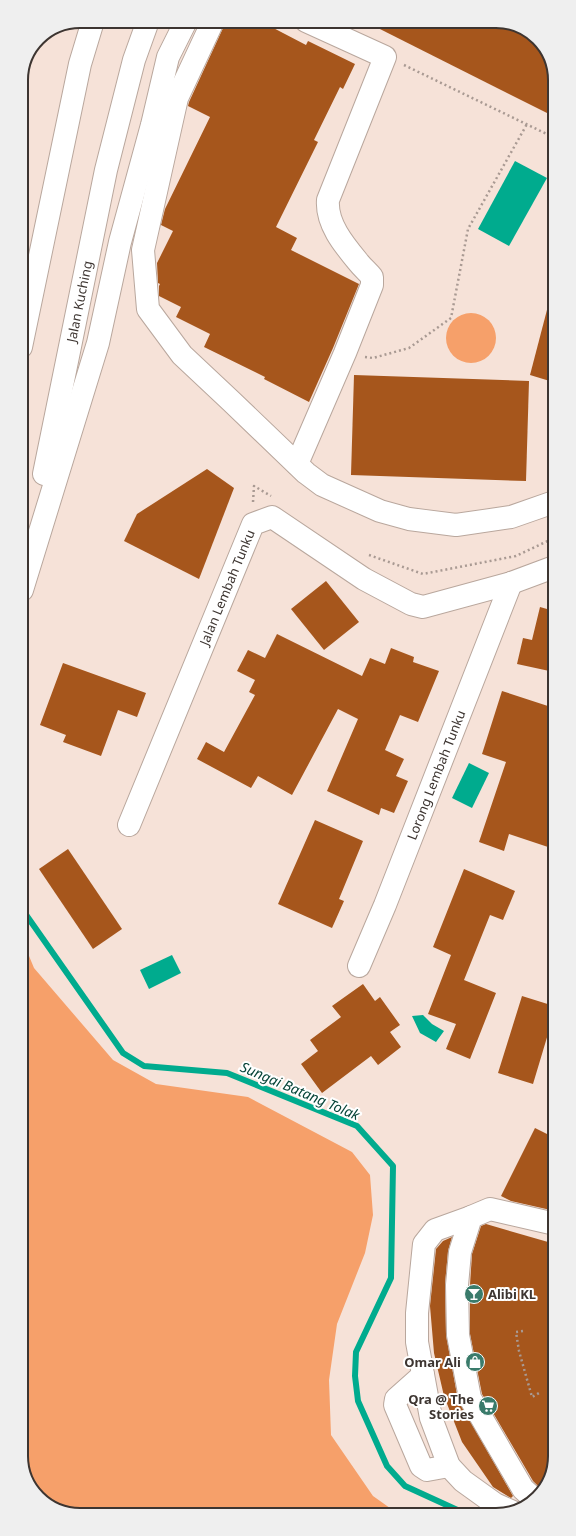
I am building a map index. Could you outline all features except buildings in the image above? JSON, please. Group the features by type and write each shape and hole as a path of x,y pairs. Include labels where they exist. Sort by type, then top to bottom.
{"main road":[{"path":"28,319 80,64 91,28"},
{"name":"Jalan Kuching","path":"28,556 106,170 134,60 145,28"},
{"path":"28,570 98,343 120,242 152,125 168,57 182,28"},
{"path":"210,28 176,98 143,250 148,309 182,355 306,474 322,485 380,511 416,520 456,524 475,523 512,517 548,504"},
{"path":"297,464 345,353 372,285 372,277 360,264 336,232 327,210 328,200 386,57 322,28"},
{"name":"Jalan Lembah Tunku","path":"129,825 253,524 272,517 364,579 411,604 423,606 512,583 548,569"},
{"name":"Lorong Lembah Tunku","path":"358,966 385,905 512,583"},
{"path":"504,1508 495,1504 463,1481 449,1466 431,1418 417,1342 417,1313 424,1244 434,1230 490,1209 548,1222"},
{"path":"470,1217 460,1252 457,1286 458,1334 470,1398 523,1489 530,1495"},
{"path":"423,1375 396,1399 395,1405 420,1466 427,1470 449,1466"}],"path":[{"path":"386,57 548,134"},
{"path":"345,353 373,358 409,348 451,318 468,228 527,124"},
{"path":"253,524 254,486 274,498"},
{"path":"363,551 370,555 423,574 516,556 548,541"},
{"path":"523,1331 516,1332 519,1351 532,1397 540,1393"}],"shaded area":[{"path":"515,161 547,178 509,246 478,229"},
{"path":"471,313 485,317 492,324 496,338 492,352 485,359 471,363 457,359 450,352 446,338 450,324 457,317"},
{"path":"469,763 489,773 472,808 452,798"},
{"path":"28,954 34,968 113,1060 156,1084 248,1097 352,1152 370,1175 373,1215 365,1253 337,1324 329,1380 331,1435 373,1496 390,1508 77,1508 57,1503 43,1493 37,1485 32,1476 28,1463"},
{"path":"172,955 181,973 149,989 140,970"},
{"path":"423,1015 432,1024 444,1031 436,1042 420,1033 412,1016"}],"waterway":[{"name":"Sungai Batang Tolak","path":"28,918 123,1053 144,1066 227,1073 357,1126 393,1166 391,1278 356,1352 355,1376 358,1401 387,1466 405,1486 453,1508"}],"place":[{"name":"Alibi KL","path":"474,1294"},
{"name":"Omar Ali","path":"475,1362"},
{"name":"Qra @ The Stories","path":"488,1406"}]}
